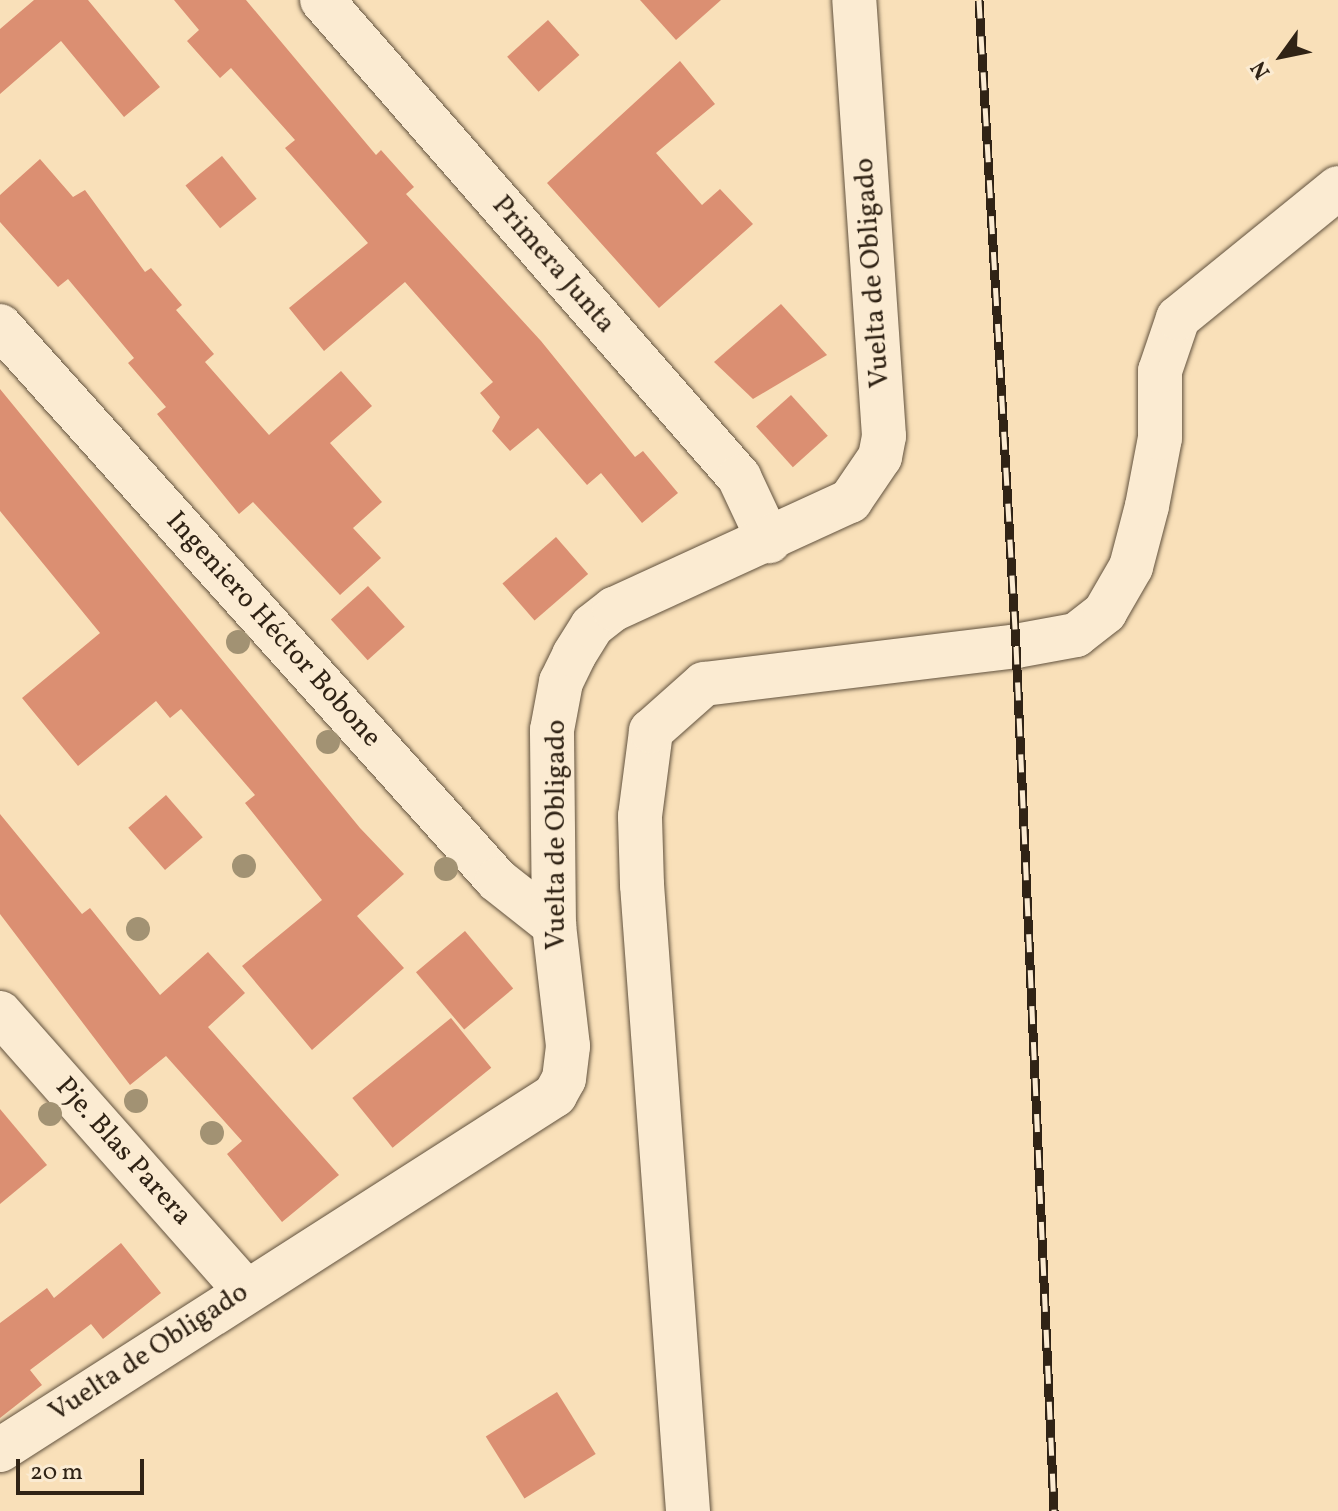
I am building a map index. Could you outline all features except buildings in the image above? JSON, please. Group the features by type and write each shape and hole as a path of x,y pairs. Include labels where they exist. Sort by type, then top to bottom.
{"street":[{"name":"Primera Junta","path":"322,0 739,477 769,541"},
{"name":"Vuelta de Obligado","path":"0,1450 245,1290 555,1095 564,1079 568,1046 554,925 552,730 561,682 574,655 592,626 614,609 666,581 769,541 850,501 874,468 884,436 854,0"},
{"path":"688,1511 642,885 640,816 651,731 704,684 1016,646 1076,635 1105,612 1131,567 1160,438 1160,371 1178,318 1338,188"},
{"name":"Ingeniero Héctor Bobone","path":"0,326 497,880 554,925"},
{"name":"Pje. Blas Parera","path":"0,1013 245,1290"}],"railway":[{"path":"979,0 1016,646 1054,1511"}]}
